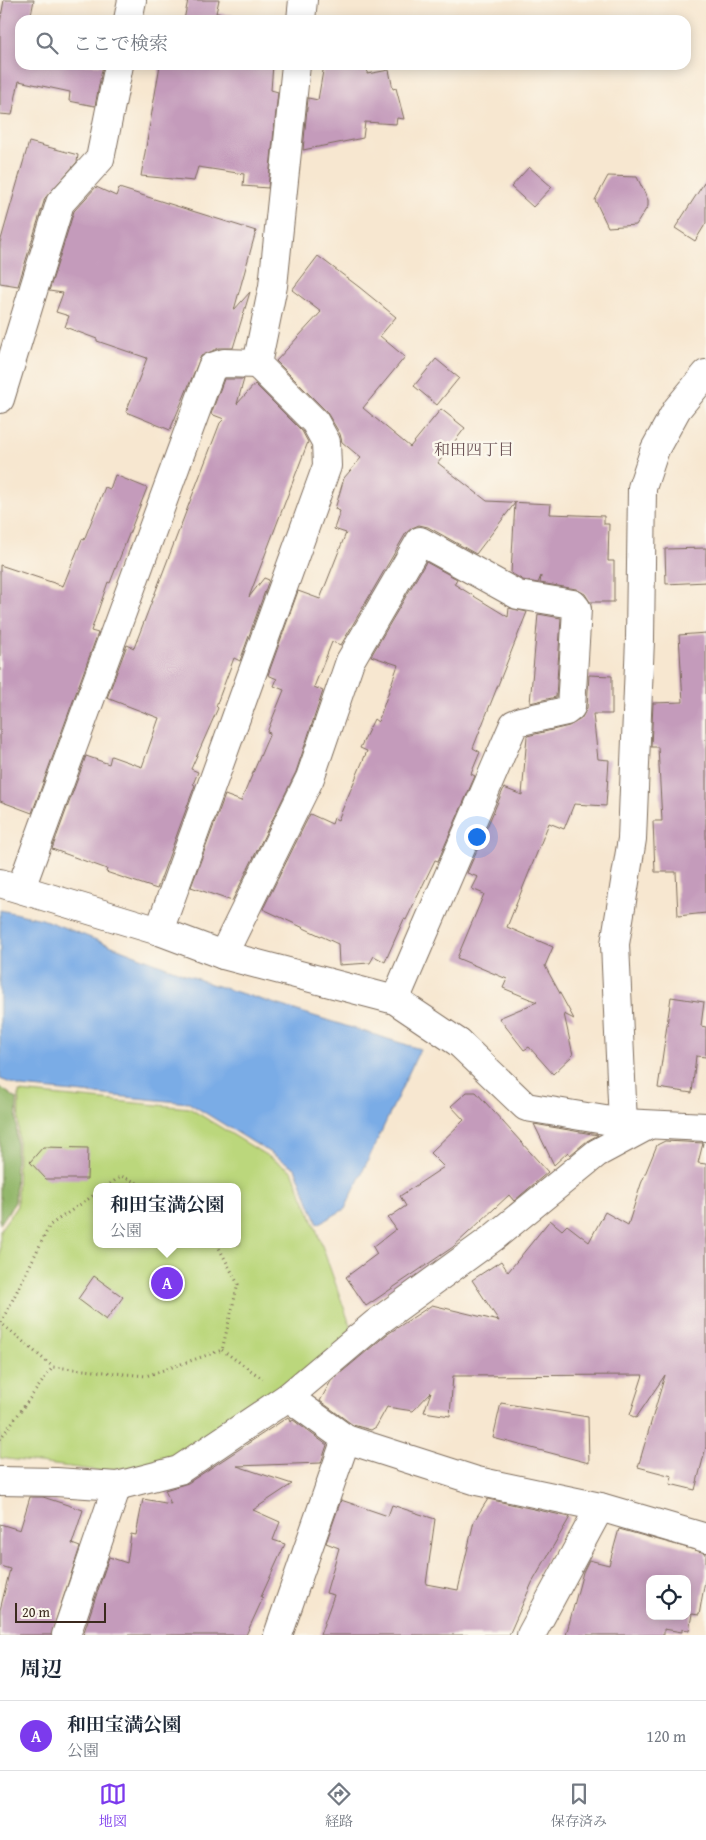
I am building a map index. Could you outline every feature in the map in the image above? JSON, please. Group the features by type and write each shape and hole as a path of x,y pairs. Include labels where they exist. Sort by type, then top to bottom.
{"street":[{"path":"129,15 132,0"},
{"path":"302,15 303,0"},
{"path":"0,399 60,203 100,159 118,70"},
{"path":"257,364 273,286 295,70"},
{"path":"159,931 327,466 326,442 315,422 257,364 224,363 212,367 11,885 159,931 223,955 395,1000 459,1043 526,1107 636,1124 706,1127"},
{"path":"636,1124 615,944 632,839 640,639 642,488 655,449 677,409 706,374"},
{"path":"223,955 310,778 350,661 420,541 518,594 573,604 577,609 571,707 566,712 514,724 395,1000"},
{"path":"0,1481 117,1486 180,1470 288,1397 376,1323 494,1237 597,1153 636,1124"},
{"path":"288,1397 346,1439 477,1481 600,1507 706,1538"},
{"path":"278,1635 346,1439"},
{"path":"66,1635 117,1486"},
{"path":"531,1635 600,1507"}],"path":[{"path":"112,1183 122,1176 138,1183"},
{"path":"93,1196 50,1225 1,1323 53,1367 146,1376 222,1350"},
{"path":"219,1248 238,1284 222,1350"},
{"path":"222,1350 288,1397"},
{"path":"0,1439 53,1367"}],"green space":[{"path":"0,1087 17,1099 15,1202 0,1224"},
{"path":"19,1092 189,1108 292,1171 314,1223 354,1336 179,1461 101,1471 0,1458 0,1230 17,1206"}],"water":[{"path":"0,910 42,919 211,984 420,1049 345,1209 318,1224 295,1168 189,1103 21,1087 0,1079"}],"building":[{"path":"4,0 34,0 31,15 15,15 15,70 102,70 95,106 69,101 70,92 19,81 12,115 0,114 0,23"},
{"path":"188,0 219,0 216,13 233,15 185,15"},
{"path":"159,70 273,70 271,90 278,92 268,188 243,186 244,174 198,167 194,181 141,176"},
{"path":"323,70 367,70 367,74 389,70 393,89 396,88 404,119 397,118 396,124 365,122 363,138 303,150 308,98 318,100"},
{"path":"29,142 78,155 77,162 45,198 18,286 0,283 0,243"},
{"path":"529,167 552,187 533,207 511,187"},
{"path":"608,176 637,177 648,200 648,206 636,225 608,227 595,200"},
{"path":"706,180 706,223 695,241 675,228"},
{"path":"96,187 116,196 119,188 256,231 234,310 250,292 233,348 219,348 201,356 170,430 126,412 147,358 97,341 97,339 65,327 69,316 56,312 63,293 49,291 74,211"},
{"path":"318,256 396,317 380,336 405,357 363,408 410,447 441,409 465,428 438,463 487,501 551,504 550,514 604,516 604,524 609,524 608,561 614,561 614,602 590,602 585,594 576,589 540,583 541,576 538,583 523,580 511,573 515,503 476,554 428,527 419,525 412,528 406,533 341,645 332,642 314,687 323,691 296,772 232,901 191,887 225,795 241,801 270,733 267,732 284,690 274,686 277,679 268,675 298,591 320,599 346,533 334,529 340,511 335,509 344,478 361,458 342,442 340,434 326,411 276,361 321,312 292,290"},
{"path":"436,359 459,378 437,405 414,386"},
{"path":"224,379 244,379 237,404 255,384 302,431 308,442 249,597 264,578 269,580 240,661 234,658 216,706 218,708 191,769 198,772 193,784 195,785 157,889 106,872 107,869 52,849 86,756 109,764 111,756 142,767 159,718 107,698 127,645 134,648 220,423 224,419 211,414"},
{"path":"115,475 147,488 110,583 108,582 91,631 98,633 32,813 0,801 0,565 63,586 105,487 110,489"},
{"path":"706,548 706,582 666,584 665,549"},
{"path":"426,562 457,579 454,584 508,617 509,608 527,612 473,748 480,752 471,774 475,776 438,861 435,860 406,920 404,919 385,962 374,956 370,963 339,965 338,944 263,909 310,814 332,824 334,818 338,820 367,751 360,748 374,719 378,722 398,665 371,656"},
{"path":"538,614 561,618 556,697 530,703"},
{"path":"706,633 706,913 678,916 676,872 655,872 653,821 662,821 658,747 651,747 653,703 683,702 679,635"},
{"path":"589,675 612,676 612,714 593,714 598,759 609,760 606,806 574,804 564,829 549,823 507,927 553,947 545,966 574,1019 564,1014 573,1055 553,1074 529,1047 524,1050 499,1018 537,1002 503,988 507,979 457,958 484,894 472,889 478,877 467,873 504,788 522,795 527,736 569,726 581,719 587,708"},
{"path":"671,997 704,1002 701,1026 706,1027 706,1057 696,1056 692,1093 658,1088"},
{"path":"467,1092 476,1092 548,1172 514,1201 509,1195 453,1247 366,1306 346,1277 377,1254 373,1247 396,1229 388,1218 406,1206 400,1196 444,1167 430,1153 464,1120 451,1106"},
{"path":"534,1124 598,1135 587,1141 570,1155 568,1152 554,1165"},
{"path":"665,1141 703,1143 698,1163 706,1164 706,1447 695,1490 670,1484 672,1476 638,1467 665,1375 636,1418 630,1415 643,1375 453,1376 450,1416 424,1412 431,1392 413,1411 387,1407 376,1427 371,1430 353,1425 320,1401 331,1381 386,1335 432,1305 499,1321 472,1280 501,1261 508,1272 550,1220 562,1230 567,1225 589,1242 605,1212 628,1225 641,1184 657,1145"},
{"path":"43,1147 88,1148 87,1179 46,1179 30,1162"},
{"path":"94,1276 123,1297 106,1320 78,1299"},
{"path":"501,1403 588,1417 589,1463 493,1438"},
{"path":"288,1417 290,1422 293,1420 327,1445 321,1463 237,1466 292,1484 253,1510 280,1522 273,1540 285,1544 246,1635 83,1635 109,1557 127,1563 131,1534 136,1535 143,1499 171,1504 165,1490 188,1483"},
{"path":"30,1497 43,1497 83,1510 72,1544 80,1547 51,1635 0,1635 0,1610 10,1569 0,1566 0,1524 20,1530"},
{"path":"488,1499 570,1517 532,1583 509,1635 320,1635 334,1595 326,1593 339,1548 326,1543 341,1500 388,1516 392,1505 435,1519 426,1584 458,1590 474,1521"},
{"path":"619,1529 706,1553 706,1575 699,1615 692,1614 691,1619 691,1575 646,1575 646,1620 691,1620 689,1630 682,1629 682,1632 664,1629 664,1635 566,1635 583,1572 589,1560 609,1565"}],"place":[{"name":"和田宝満公園","path":"167,1283"}],"district":[{"name":"和田四丁目","path":"474,449"}]}
